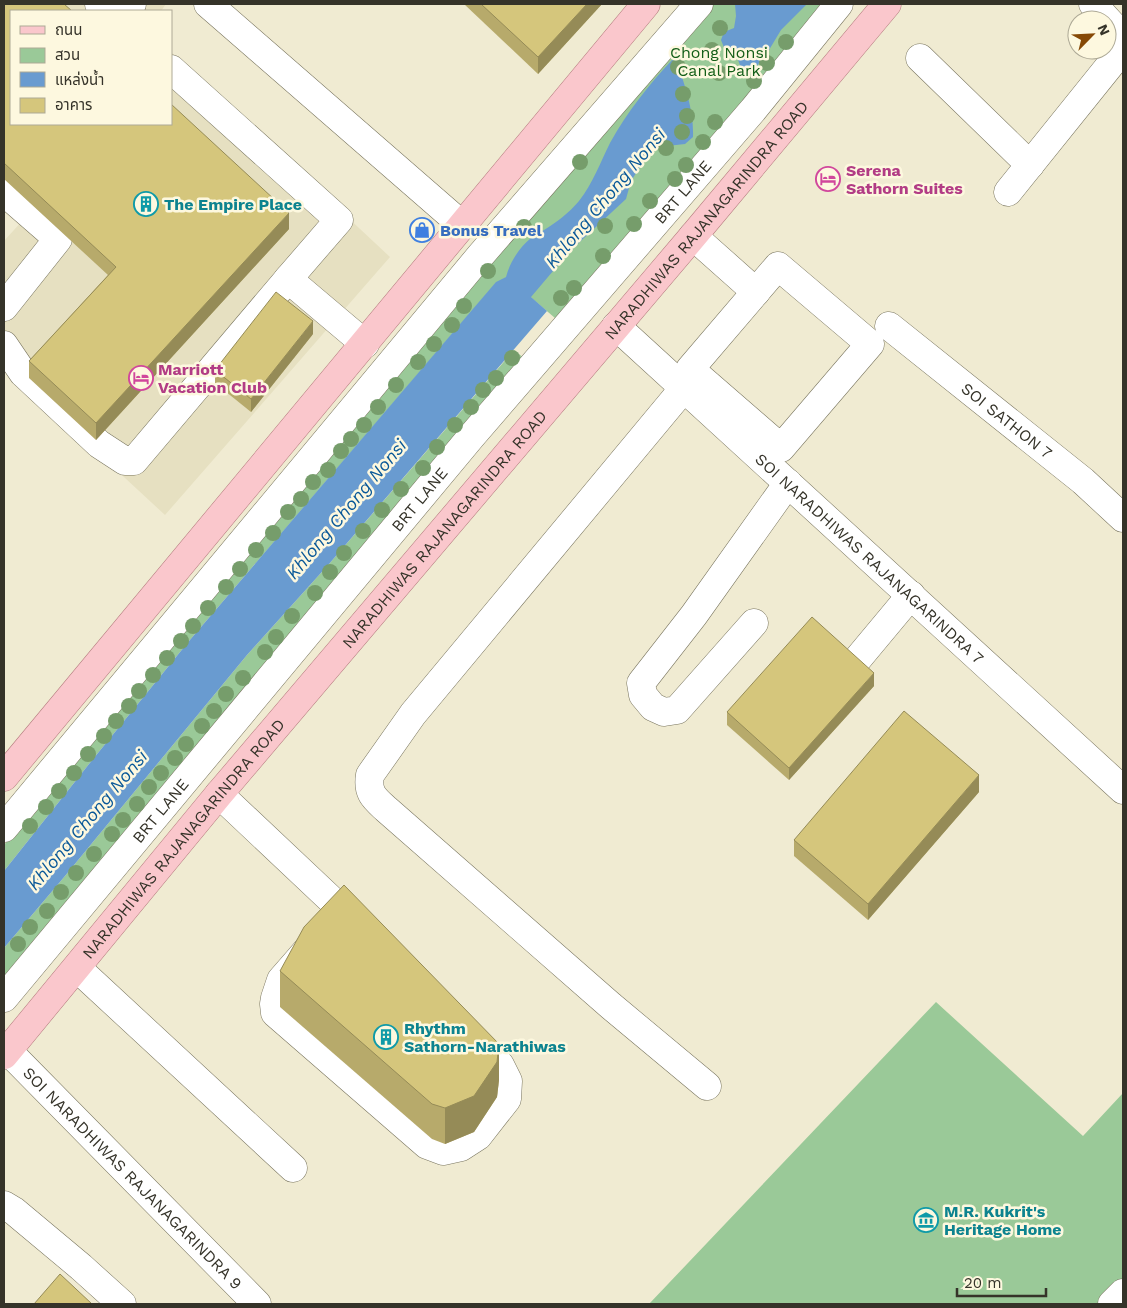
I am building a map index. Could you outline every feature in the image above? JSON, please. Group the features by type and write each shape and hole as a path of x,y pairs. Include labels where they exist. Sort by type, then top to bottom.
{"main road":[{"path":"4,778 646,4"},
{"name":"NARADHIWAS RAJANAGARINDRA ROAD","path":"6,1053 219,794 693,236 887,4"}],"street":[{"path":"208,4 462,225"},
{"path":"4,828 480,256 699,4"},
{"name":"BRT LANE","path":"4,998 472,437 754,110 839,4"},
{"path":"1093,4 1123,37"},
{"path":"1008,192 1123,49"},
{"path":"920,58 1030,165"},
{"path":"4,345 23,373 99,444 125,461 134,461 339,220 172,70"},
{"path":"4,192 58,239 4,307"},
{"path":"693,236 756,292"},
{"path":"778,266 870,344 781,448 690,369 756,292 778,266"},
{"path":"288,279 365,344"},
{"name":"SOI NARADHIWAS RAJANAGARINDRA 7","path":"616,326 1123,790"},
{"name":"SOI SATHON 7","path":"889,326 1084,480 1123,518"},
{"path":"684,388 413,714 370,775 368,784 372,797 611,1006 707,1086"},
{"path":"754,623 677,710 664,712 653,707 643,695 641,683 694,615 788,483"},
{"path":"856,660 911,595"},
{"path":"219,794 342,910 439,1010 500,1065 508,1081 507,1099 478,1136 461,1147 442,1151 426,1145 275,1013 275,998 281,980 342,910"},
{"path":"77,968 293,1168"},
{"name":"SOI NARADHIWAS RAJANAGARINDRA 9","path":"6,1053 257,1304"},
{"path":"4,1205 14,1211 73,1276 122,1304"},
{"path":"1112,1304 1123,1293"}],"shaded area":[{"path":"4,4 166,4 162,10 10,10 10,125 172,125 172,53 390,257 165,515 4,366 4,241 23,220 4,202"}],"green space":[{"name":"Chong Nonsi Canal Park","path":"704,4 832,4 562,324 507,277 496,283 189,641 4,871 4,845 164,650"},
{"path":"514,350 525,359 4,983 4,948 247,655 329,564"},
{"name":"M.R. Kukrit's Heritage Home","path":"936,1002 1083,1136 1123,1093 1123,1304 649,1304"}],"water":[{"path":"735,4 807,4 781,30 766,55 755,68 741,68 737,57 725,50 721,40 724,32 734,28"},
{"name":"Khlong Chong Nonsi","path":"672,60 677,62 686,89 692,118 693,137 685,144 658,147 647,156 631,181 626,199 570,251 531,297 547,311 329,564 247,655 4,948 4,871 189,641 496,282 506,277 513,261 523,246 531,238 563,217 579,201 624,120 646,90"}],"building":[{"name":"The Empire Place","path":"4,4 64,4 71,10 10,10 10,125 172,125 172,105 289,213 96,423 29,361 116,267 4,163"},
{"path":"481,4 587,4 538,57"},
{"path":"276,292 313,321 251,399 215,370"},
{"path":"812,617 874,673 789,768 727,712"},
{"path":"904,711 979,775 868,904 794,840"},
{"name":"Rhythm Sathorn-Narathiwas","path":"344,885 499,1044 497,1062 474,1096 445,1108 432,1104 280,971 304,927"},
{"path":"60,1274 92,1304 34,1304"}],"place":[{"name":"Serena Sathorn Suites","path":"828,179"},
{"name":"The Empire Place","path":"146,204"},
{"name":"Bonus Travel","path":"422,230"},
{"name":"Marriott Vacation Club","path":"141,378"},
{"name":"Rhythm Sathorn-Narathiwas","path":"386,1037"},
{"name":"M.R. Kukrit's Heritage Home","path":"926,1220"}]}
